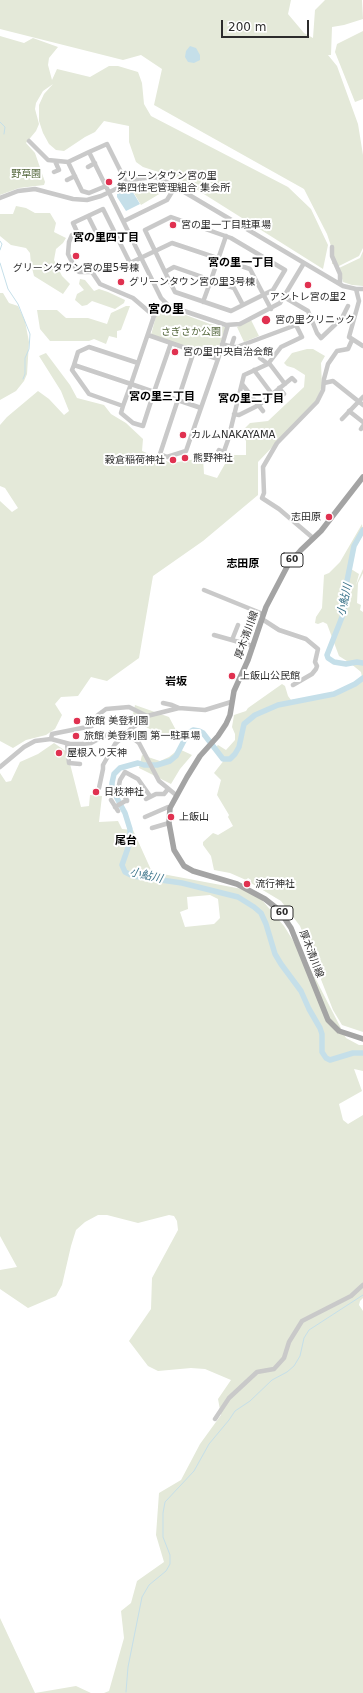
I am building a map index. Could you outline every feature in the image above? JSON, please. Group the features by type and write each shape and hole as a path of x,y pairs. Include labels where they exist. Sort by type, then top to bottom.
{"main road":[{"name":"厚木清川線","path":"170,809 176,795 198,759 216,739 226,724 234,691 253,646 262,617 288,564 320,531 363,477"},
{"name":"60","path":"169,823 170,809"},
{"name":"厚木清川線","path":"169,823 174,850 184,866 193,871 237,884 266,898 279,910 291,928 328,1020 339,1031 363,1039"}],"street":[{"path":"31,142 48,160 68,162 107,144 112,140"},
{"path":"107,144 127,184"},
{"path":"89,152 161,298 165,303 228,325 240,324 280,303 304,263"},
{"path":"55,161 57,171 62,176"},
{"path":"68,162 82,191 89,193 106,186"},
{"path":"88,167 95,164"},
{"path":"101,176 106,173"},
{"path":"123,176 129,173"},
{"path":"67,180 75,176"},
{"path":"0,198 18,191 30,189 80,200 94,199 137,179 149,177 160,179 340,284 356,289 363,289"},
{"path":"80,185 86,182"},
{"path":"124,222 167,200 175,187"},
{"path":"78,234 73,223 103,209 130,264 172,243 250,269 271,308"},
{"path":"88,216 99,238"},
{"path":"170,218 226,236 285,270 273,290 231,311 175,292 155,251 145,230 170,218"},
{"path":"114,231 99,238 78,234 71,236 68,254 76,270 79,272 92,272 99,284 128,295 154,316"},
{"path":"203,302 226,236"},
{"path":"332,247 332,256 340,274 340,284"},
{"path":"165,272 174,267 234,288 243,305"},
{"path":"356,289 359,301 348,337 363,346"},
{"path":"284,297 308,312 320,339 342,318 348,306"},
{"path":"165,303 154,316 121,413 133,423 143,426 171,343"},
{"path":"194,351 160,454 167,457 186,451 218,359 228,325"},
{"path":"222,344 231,347 239,346 296,325 302,336 281,347 268,364 244,375 233,407 234,414 229,423 228,441 224,452"},
{"path":"148,335 218,359"},
{"path":"231,347 234,338"},
{"path":"313,538 279,509 262,498 264,493 263,467 277,443 317,402 323,390 328,364 340,350 348,350 352,340"},
{"path":"124,406 89,394 72,370 78,352 89,346 138,364"},
{"path":"273,349 277,352"},
{"path":"260,358 268,364 285,384"},
{"path":"74,365 201,408"},
{"path":"254,370 272,394"},
{"path":"234,414 239,415 259,405 292,378 295,381"},
{"path":"324,383 333,380 363,405"},
{"path":"242,384 263,411"},
{"path":"280,388 284,394"},
{"path":"234,391 239,392"},
{"path":"342,419 363,397"},
{"path":"349,411 363,422"},
{"path":"228,441 235,443"},
{"path":"204,590 262,617 279,630 306,639 318,648 315,662 317,666 316,669 312,674 293,685"},
{"path":"232,640 238,625"},
{"path":"214,635 253,646"},
{"path":"163,703 179,708 200,710 231,702"},
{"path":"51,739 52,734 79,730 92,726 98,714 106,709 129,707 145,716 179,708"},
{"path":"99,788 103,765 115,744 141,722 145,716"},
{"path":"0,767 27,745 39,740 51,739 67,744 84,744 112,733 125,734 137,741 147,755 159,781 166,792"},
{"path":"67,744 69,764 80,764"},
{"path":"111,800 117,808 126,800 119,785 125,772 138,779 148,798 166,792 176,795"},
{"path":"144,817 168,807 170,809"},
{"path":"152,828 169,823"},
{"path":"215,1419 229,1398 257,1372 274,1369 284,1358 289,1342 302,1322 351,1296 363,1285"}],"green space":[{"path":"0,0 291,0 288,14 304,33 313,38 315,10 325,0 362,0 363,19 332,27 331,55 328,55 337,66 358,124 363,155 363,248 359,256 337,267 336,264 332,264 333,252 327,234 304,189 154,105 162,69 141,55 123,60 0,29"},
{"path":"363,31 363,99 355,102 335,52 337,44"},
{"name":"野草園","path":"0,36 24,43 33,38 58,47 49,58 48,65 52,80 57,69 90,77 109,66 118,66 138,72 142,83 144,104 151,116 288,187 311,209 328,245 323,269 180,179 143,167 136,162 129,142 129,126 104,121 95,132 64,151 56,150 49,144 39,121 39,105 44,94 53,84 43,91 36,103 35,109 39,124 36,131 26,143 35,153 45,182 44,185 19,188 0,195"},
{"path":"153,184 163,187 161,193 141,205 131,188"},
{"path":"16,206 26,208 35,213 50,213 56,223 54,232 66,238 56,249 54,260 62,276 70,284 63,294 34,276 30,253 26,248 11,245 0,236 0,214 13,214"},
{"path":"363,251 363,286 343,282 339,268 360,258"},
{"path":"80,279 85,280 94,291 99,289 108,292 125,300 124,303 115,309 92,301 87,305 82,306 75,300 77,294 84,290 79,284"},
{"path":"0,293 3,293 9,303 18,306 25,321 29,342 27,374 24,381 16,391 0,400"},
{"path":"126,306 130,306 121,330 117,331 117,338 109,336 106,344 94,339 89,341 50,341 40,329 37,310 57,310 66,318 88,318 107,324 111,313"},
{"name":"さぎさか公園","path":"164,307 210,324 225,327 216,356 151,335 156,316"},
{"path":"251,320 259,336 244,342 237,327"},
{"path":"313,349 325,356 321,363 322,386 316,401 258,462 258,495 203,541 153,576 139,658 107,681 91,677 78,696 61,697 55,704 62,715 55,729 46,735 26,740 13,748 0,741 0,501 12,512 18,508 5,488 0,486 0,425 7,417 38,391 49,399 64,415 69,411 61,391 39,356 46,353 70,385 77,398 104,405 111,414 126,423 143,439 142,451 171,463 203,458 204,474 217,478 230,455 246,455 246,441 241,432 250,423 268,421 304,387 305,375 284,363 292,353"},
{"path":"362,524 363,534 358,538 348,569 351,569 359,574 356,585 363,569 363,573 358,583 357,603 361,605 360,610 363,612 363,1032 342,1025 333,1010 300,926 281,901 251,883 251,880 248,878 246,880 230,873 214,870 211,856 203,845 203,842 213,833 218,835 233,826 228,817 229,815 217,795 221,780 214,773 225,759 215,748 218,745 226,750 235,740 235,734 232,727 234,715 246,711 248,708 282,684 285,686 291,700 305,698 311,700 348,690 362,677 361,672 339,656 327,624 323,622 318,624 315,623 316,617 322,608 324,575 329,573 340,562"},
{"path":"135,705 169,717 178,734 172,738 155,732 132,719"},
{"path":"54,743 67,752 81,807 89,806 90,795 102,796 99,822 118,821 122,829 133,830 152,872 242,889 262,900 284,926 310,968 346,1038 359,1045 363,1045 363,1071 354,1069 362,1091 339,1104 343,1120 348,1124 363,1115 363,1298 359,1305 363,1311 363,1693 104,1693 109,1691 124,1638 121,1611 131,1603 137,1581 164,1562 156,1535 159,1493 181,1480 200,1444 221,1415 218,1399 231,1380 205,1369 191,1368 158,1371 148,1366 129,1341 151,1309 152,1278 178,1230 177,1221 174,1216 169,1215 138,1223 107,1215 98,1215 85,1222 76,1230 62,1285 56,1296 28,1308 0,1289 0,1270 17,1267 0,1236 0,773 6,782 11,781 20,762 38,754","holes":["210,895 218,899 220,918 214,924 185,927 180,912 188,909 187,897"]},
{"path":"179,749 192,755 180,769 171,784 139,768 142,755 160,761 169,757"},
{"path":"0,1618 35,1693 0,1693"},
{"path":"76,1686 91,1693 35,1693"}],"water":[{"path":"190,46 196,48 200,55 200,60 194,63 188,62 185,57 186,51"},
{"path":"131,189 140,204 126,211 117,197 117,194"}],"waterway":[{"path":"0,122 5,127 4,134"},
{"path":"0,241 2,244 0,250"},
{"path":"0,263 8,289 18,304 30,334 29,349 25,358 25,374 23,379"},
{"name":"小鮎川","path":"363,530 354,546 346,586 344,612 327,655 328,658 334,662 346,664 357,662 363,663"},
{"name":"小鮎川","path":"363,678 355,684 334,694 278,705 255,715 244,724 239,747 230,759 223,759 203,733 193,730 188,733 176,756 170,761 157,765 144,765 138,763 120,768 114,774 112,783 112,789 125,813 130,829 130,842 122,865 125,872 133,876 182,883 238,897 254,907 261,913 266,924 275,954 301,991 320,1028 322,1034 322,1052 326,1058 330,1060 353,1053 363,1053"},
{"path":"126,1692 128,1667 142,1597 149,1585 166,1571 170,1564 170,1555 163,1537 163,1513 165,1502 194,1471 209,1444 235,1411 250,1401 272,1380 287,1372 294,1366 300,1356 304,1338 309,1330 363,1295"}],"place":[{"name":"グリーンタウン宮の里 第四住宅管理組合 集会所","path":"109,182"},
{"name":"宮の里一丁目駐車場","path":"173,225"},
{"name":"グリーンタウン宮の里5号棟","path":"76,256"},
{"name":"グリーンタウン宮の里3号棟","path":"121,282"},
{"name":"アントレ宮の里2","path":"308,285"},
{"name":"宮の里クリニック","path":"266,320"},
{"name":"宮の里中央自治会館","path":"175,352"},
{"name":"カルムNAKAYAMA","path":"183,435"},
{"name":"熊野神社","path":"185,458"},
{"name":"穀倉稲荷神社","path":"173,460"},
{"name":"志田原","path":"329,517"},
{"name":"上飯山公民館","path":"232,676"},
{"name":"旅館 美登利園","path":"77,721"},
{"name":"旅館 美登利園 第一駐車場","path":"76,736"},
{"name":"屋根入り天神","path":"59,753"},
{"name":"日枝神社","path":"96,792"},
{"name":"上飯山","path":"171,817"},
{"name":"流行神社","path":"247,884"}],"district":[{"name":"宮の里四丁目","path":"106,238"},
{"name":"宮の里一丁目","path":"241,263"},
{"name":"宮の里","path":"166,310"},
{"name":"宮の里三丁目","path":"162,397"},
{"name":"宮の里二丁目","path":"251,399"},
{"name":"志田原","path":"243,564"},
{"name":"岩坂","path":"176,682"},
{"name":"尾台","path":"126,841"}]}
